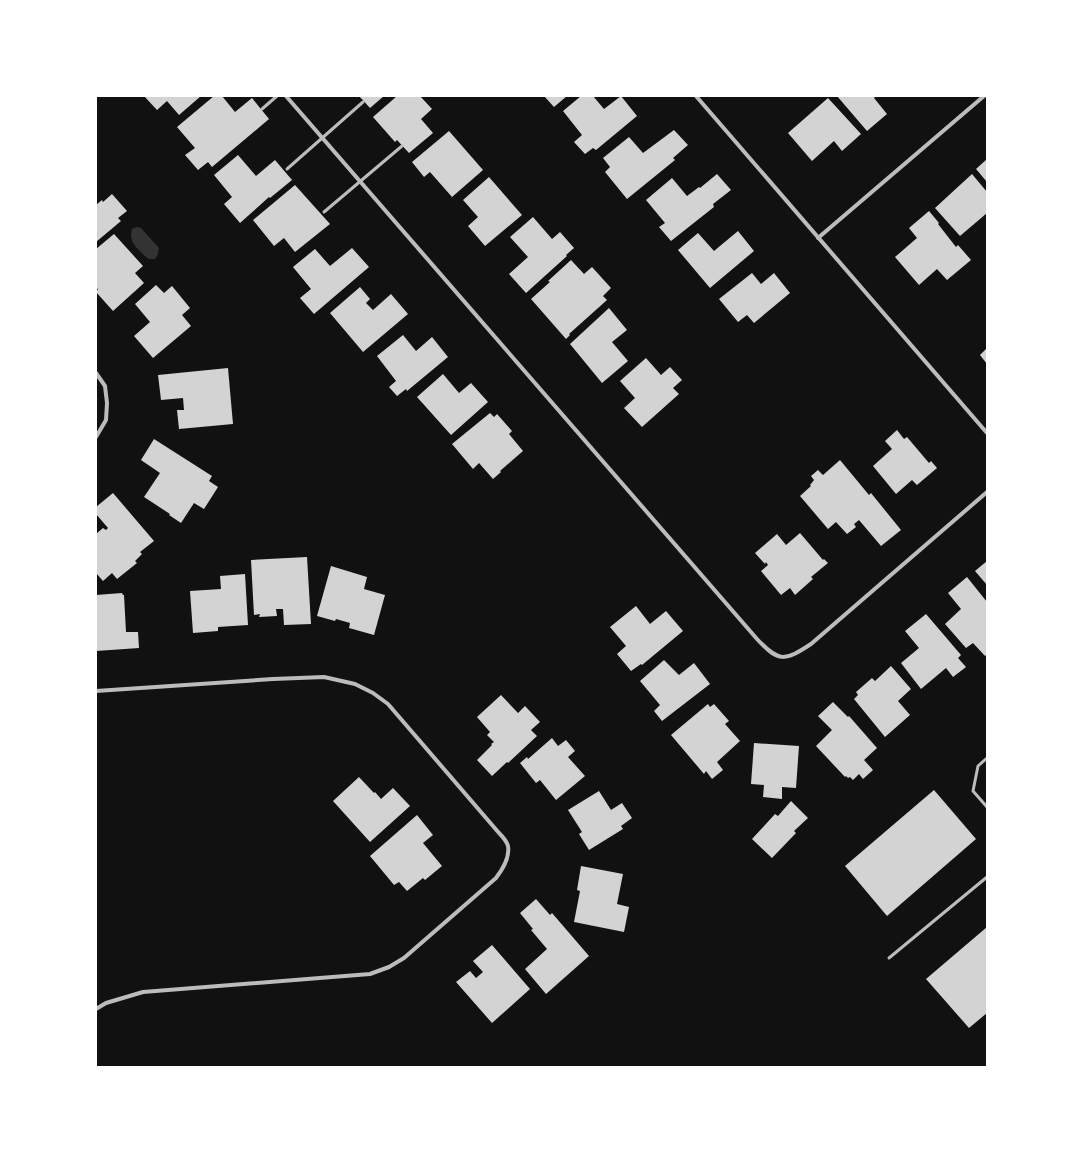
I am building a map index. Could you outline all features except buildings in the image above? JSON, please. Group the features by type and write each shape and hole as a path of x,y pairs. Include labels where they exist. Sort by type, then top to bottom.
{"street":[{"path":"286,96 757,639 777,657 798,653 811,644 987,492"},
{"path":"696,96 987,433"},
{"path":"818,238 984,96"},
{"path":"96,373 105,386 107,403 106,420 96,437"},
{"path":"96,691 324,677 355,684 373,693 388,704 508,845 504,868 496,878 404,958 388,967 370,974 143,992 106,1003 96,1009"}],"lane":[{"path":"262,109 277,96"},
{"path":"286,169 363,102"},
{"path":"324,212 402,146"},
{"path":"987,758 978,766 973,791 987,808"},
{"path":"889,958 987,876"}],"shaded area":[{"path":"137,227 141,228 159,248 155,259 149,259 146,257 132,241 132,229"}]}
